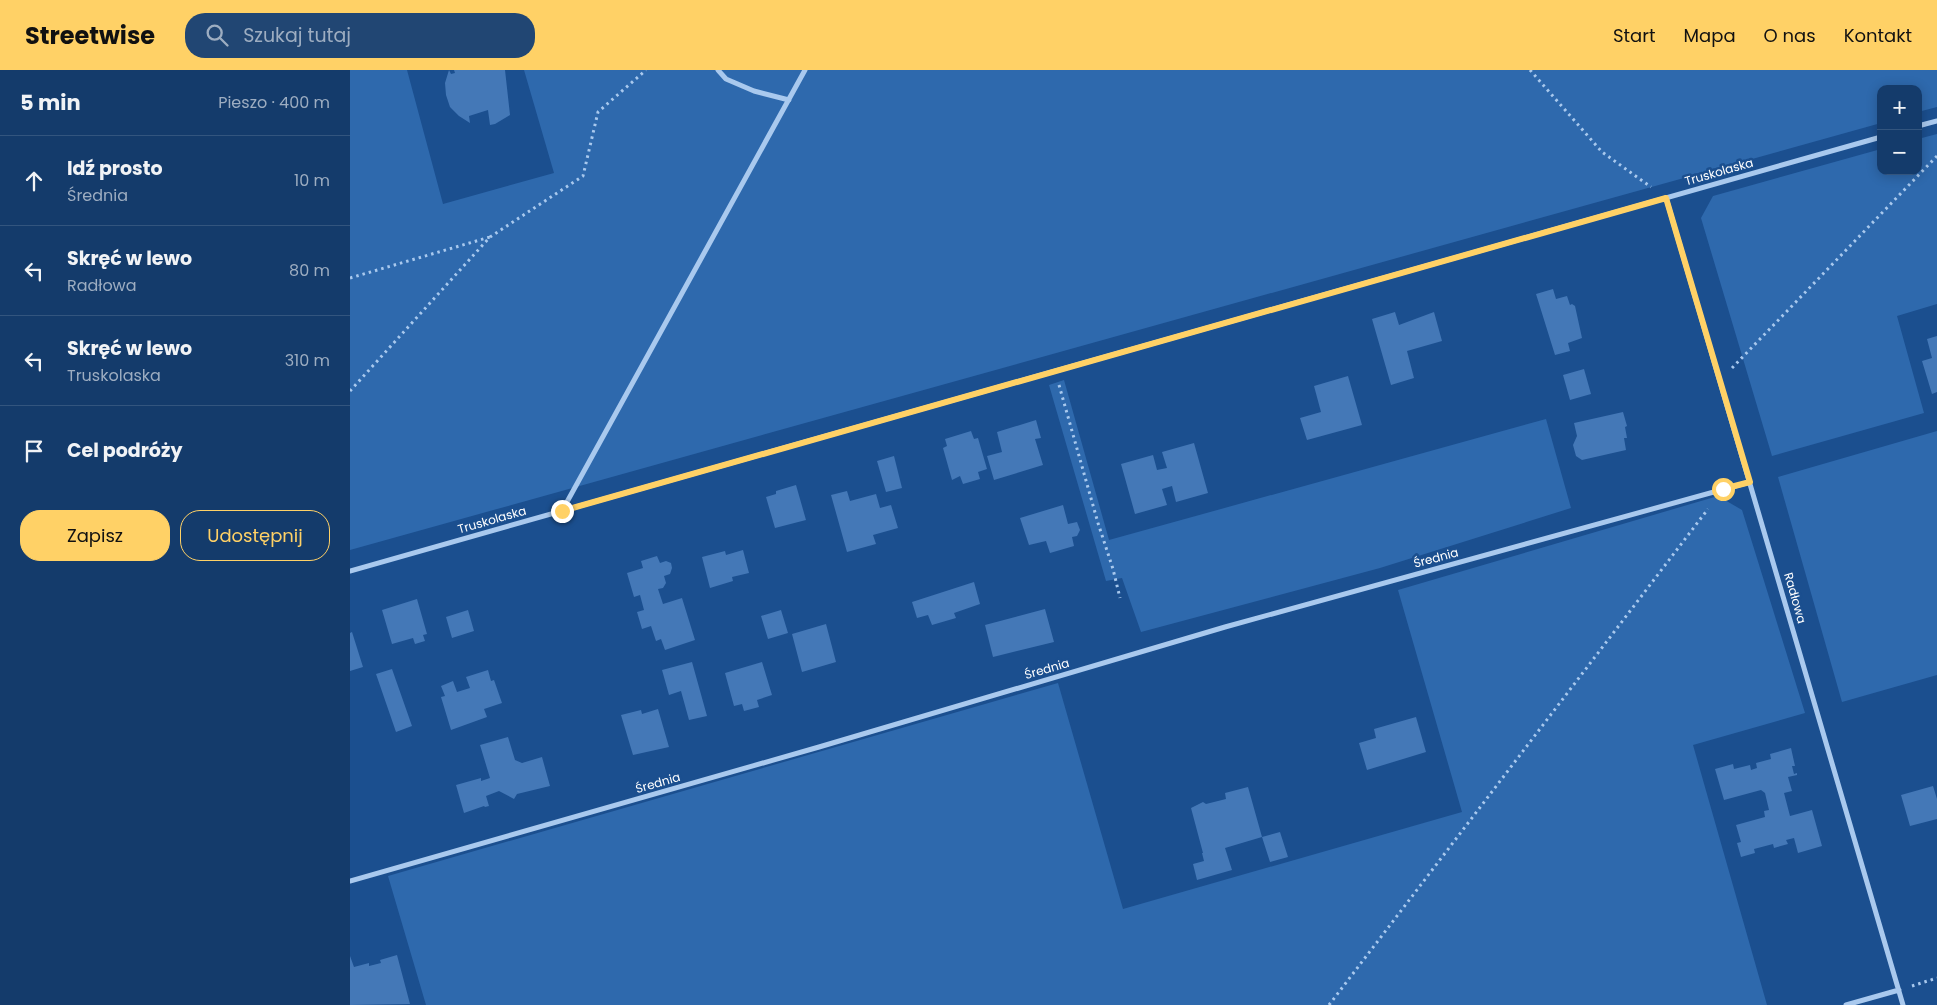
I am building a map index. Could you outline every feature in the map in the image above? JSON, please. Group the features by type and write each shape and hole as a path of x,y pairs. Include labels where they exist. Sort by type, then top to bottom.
{"street":[{"path":"718,70 726,79 754,91 789,100"},
{"path":"562,511 805,70"},
{"path":"1922,125 1937,121"},
{"name":"Truskolaska","path":"350,571 1877,138"},
{"name":"Radłowa","path":"1666,198 1903,1005"},
{"name":"Średnia","path":"350,881 819,747 1234,624 1750,482"},
{"path":"1846,1005 1899,990"}],"path":[{"path":"350,392 490,237 583,176 598,112 646,70"},
{"path":"1530,70 1602,152 1666,198"},
{"path":"1720,380 1937,156"},
{"path":"350,278 490,237"},
{"path":"1055,371 1120,598"},
{"path":"1329,1005 1723,489"},
{"path":"1899,990 1937,978"}],"shaded area":[{"path":"350,70 407,70 443,204 554,173 524,70 1937,70 1937,107 1922,111 1922,85 1877,85 1877,124 350,550"},
{"path":"1937,134 1937,304 1897,316 1924,413 1772,456 1701,218 1713,196 1877,150 1877,175 1922,175 1922,138"},
{"path":"1064,380 1109,540 1546,419 1571,508 1380,568 1141,632 1122,578 1106,581 1049,385"},
{"path":"1937,431 1937,675 1842,702 1778,477"},
{"path":"1718,496 1742,510 1805,713 1693,745 1767,1005 426,1005 388,876 1058,683 1123,909 1462,812 1398,590"}],"building":[{"path":"449,70 451,74 455,73 454,70 505,70 510,115 490,125 488,110 469,116 470,123 459,116 450,107 446,95 445,83"},
{"path":"1553,289 1556,299 1567,296 1570,305 1575,306 1582,338 1568,343 1570,351 1555,355 1536,294"},
{"path":"1395,312 1399,325 1434,312 1442,341 1407,351 1414,378 1391,385 1372,319"},
{"path":"1937,336 1937,392 1932,394 1922,361 1932,358 1927,339"},
{"path":"1584,369 1591,394 1570,400 1563,375"},
{"path":"1348,376 1362,425 1307,440 1300,418 1321,412 1314,386"},
{"path":"1623,412 1627,426 1625,427 1627,438 1624,438 1626,450 1582,460 1576,456 1573,445 1577,436 1574,423"},
{"path":"1036,420 1041,438 1035,439 1043,465 994,480 987,456 1002,452 997,432"},
{"path":"971,431 974,439 978,438 987,469 978,472 980,479 963,484 960,476 952,480 943,448 947,446 945,439"},
{"path":"1194,443 1208,493 1176,502 1172,486 1162,489 1167,505 1135,514 1121,464 1153,455 1157,470 1167,468 1162,452"},
{"path":"894,456 902,488 886,492 877,461"},
{"path":"796,485 806,520 775,528 766,497 776,494 776,491"},
{"path":"847,491 850,501 876,494 880,508 891,505 898,528 873,535 876,544 847,552 831,495"},
{"path":"1063,505 1068,524 1077,522 1080,530 1077,536 1072,537 1074,546 1050,553 1046,541 1029,545 1020,518"},
{"path":"743,550 749,573 732,577 733,581 710,588 702,557 725,551 726,555"},
{"path":"657,556 660,563 666,561 671,563 672,568 670,574 664,576 666,583 663,588 658,589 663,604 682,598 695,640 665,650 661,639 656,641 651,626 642,629 637,612 644,610 640,595 634,597 627,573 643,568 641,561"},
{"path":"974,582 980,604 954,613 956,618 932,625 928,615 917,618 912,602"},
{"path":"417,599 427,634 423,635 425,641 415,644 413,638 392,644 382,610"},
{"path":"1045,609 1054,642 993,657 985,625"},
{"path":"468,610 474,631 452,638 446,617"},
{"path":"781,610 788,633 768,639 761,616"},
{"path":"826,624 836,662 802,672 792,634"},
{"path":"352,632 363,667 350,671 350,633"},
{"path":"692,662 707,716 689,720 681,691 669,695 662,670"},
{"path":"762,662 772,695 757,700 759,707 744,711 742,704 734,706 725,673"},
{"path":"392,669 412,726 396,732 376,674"},
{"path":"488,670 491,681 494,680 502,703 484,709 487,717 451,730 441,697 445,696 441,686 453,681 457,692 470,688 466,677"},
{"path":"658,709 669,747 633,755 621,715 641,710 642,714"},
{"path":"1416,717 1426,752 1367,770 1359,743 1376,738 1374,729"},
{"path":"508,737 515,760 522,763 542,757 550,786 517,794 514,799 499,791 486,796 489,806 464,813 456,785 481,778 481,781 490,778 480,745"},
{"path":"1791,748 1795,766 1792,766 1794,774 1797,773 1797,775 1788,777 1792,791 1784,793 1790,816 1812,810 1822,846 1798,853 1794,838 1786,840 1788,844 1774,848 1773,844 1754,849 1755,853 1741,857 1737,843 1741,842 1736,825 1765,817 1764,811 1769,810 1765,793 1761,790 1724,800 1715,769 1733,764 1734,769 1750,765 1751,770 1757,768 1756,763 1771,759 1770,754"},
{"path":"1933,786 1937,799 1937,819 1910,826 1901,795"},
{"path":"1248,787 1262,837 1225,848 1232,870 1197,880 1193,864 1204,861 1191,808 1203,802 1206,804 1226,799 1225,793"},
{"path":"1280,832 1288,857 1270,862 1262,837"},
{"path":"397,955 410,1004 350,1005 350,956 354,967 369,963 369,966 381,963 380,960"}],"route":[{"path":"562,511 1666,198 1750,482 1723,489"}]}
